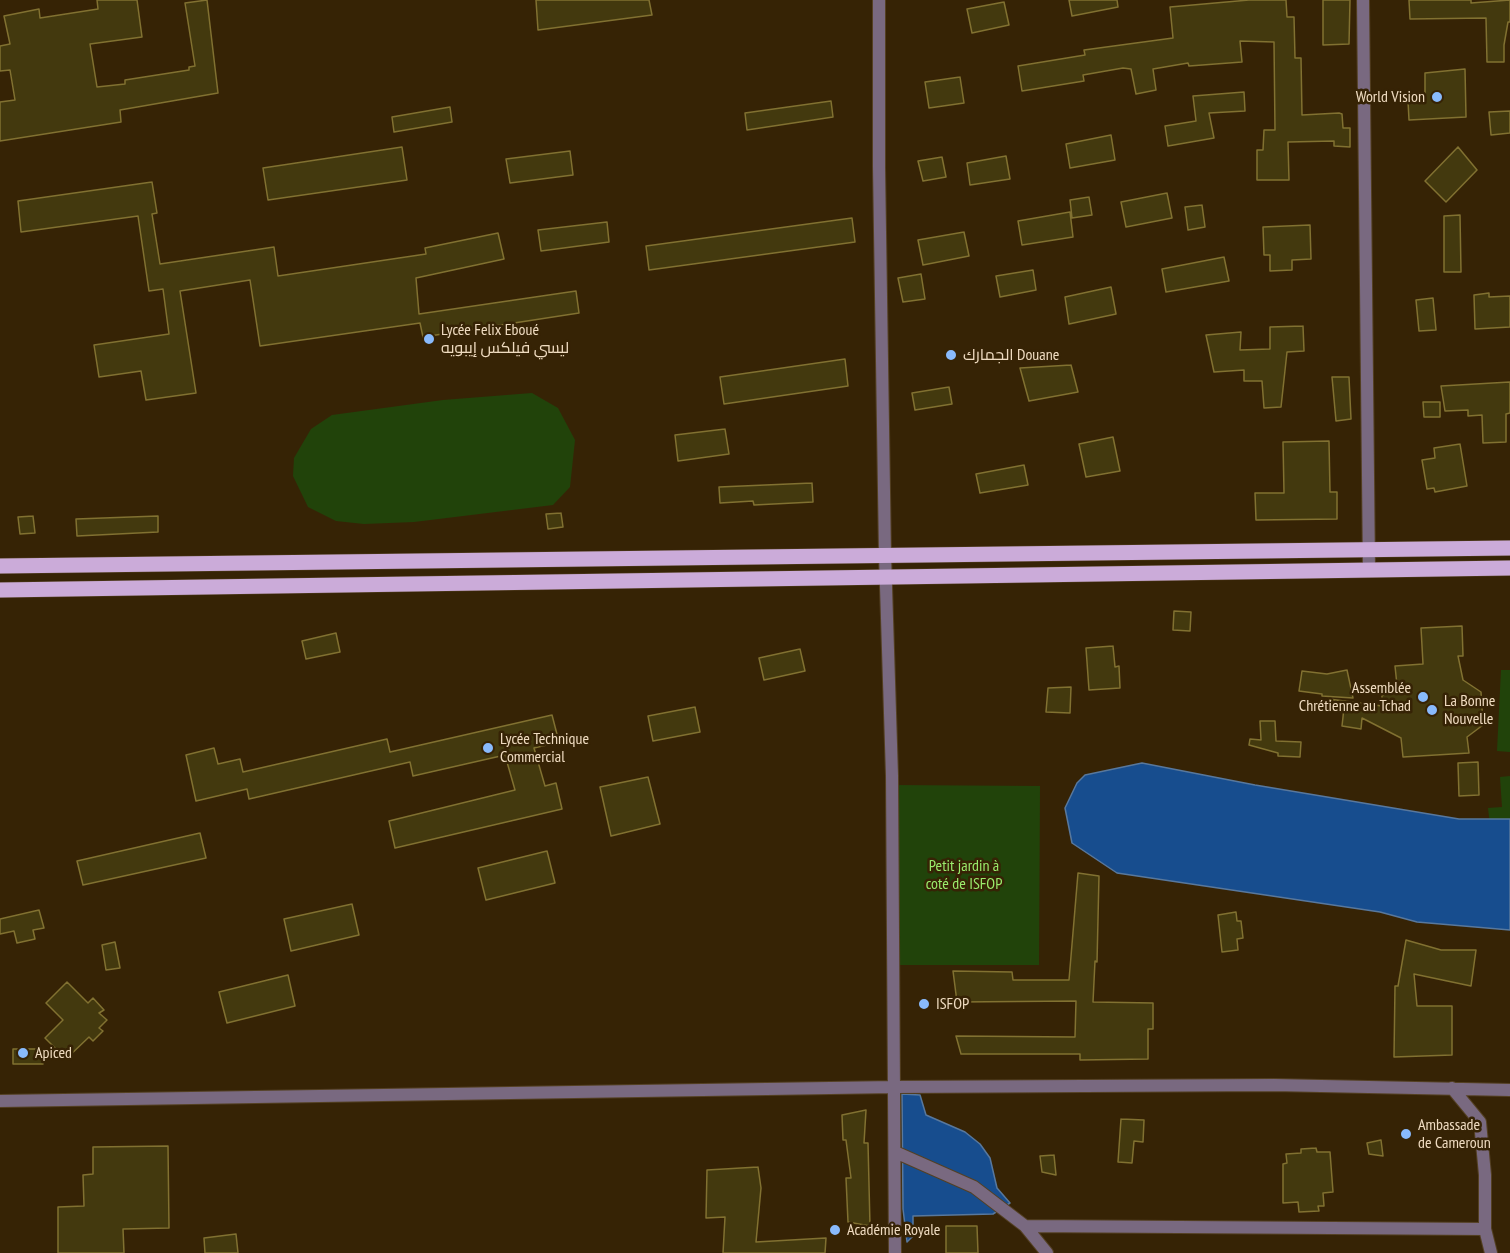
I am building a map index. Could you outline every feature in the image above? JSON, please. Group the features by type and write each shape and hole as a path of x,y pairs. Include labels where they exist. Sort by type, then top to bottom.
{"main road":[{"path":"0,566 1510,548"},
{"path":"274,564 276,584"},
{"path":"0,590 276,584 1510,568"}],"street":[{"path":"879,0 879,167 885,555 892,776 895,1253"},
{"path":"1363,0 1369,570"},
{"path":"0,1101 894,1087 1274,1085 1510,1090"},
{"path":"1452,1088 1480,1122 1485,1175 1485,1229 1491,1253"},
{"path":"895,1152 974,1187 1025,1226 1047,1253"},
{"path":"1025,1226 1485,1229"}],"green space":[{"path":"532,393 558,408 575,440 570,487 553,505 414,522 364,524 336,521 308,507 293,476 294,458 311,429 332,415 443,400"},
{"path":"1501,670 1510,670 1510,752 1497,751"},
{"path":"1510,776 1510,823 1490,825 1488,808 1502,807 1500,777"},
{"name":"Petit jardin à coté de ISFOP","path":"889,785 1040,786 1039,965 888,965"}],"water":[{"path":"1142,763 1255,785 1459,819 1510,819 1510,930 1417,922 1380,912 1117,873 1072,843 1065,808 1077,783 1085,775"},
{"path":"902,1094 920,1095 926,1115 965,1132 980,1144 990,1158 997,1188 1010,1203 993,1214 913,1216 913,1236 907,1242 903,1209"}],"building":[{"path":"97,0 137,0 142,37 90,44 97,87 125,84 125,80 189,70 189,67 195,66 185,3 207,0 218,93 120,110 121,122 0,141 0,102 15,100 10,70 0,71 0,46 10,44 4,16 39,9 40,18 98,9"},
{"path":"536,0 649,0 652,15 538,30"},
{"path":"1069,0 1117,0 1118,7 1072,16"},
{"path":"1249,0 1286,0 1287,17 1294,17 1295,58 1301,58 1302,115 1339,113 1342,114 1343,128 1350,128 1350,147 1334,146 1334,141 1288,142 1289,180 1257,180 1257,150 1263,150 1264,130 1275,130 1274,42 1240,41 1242,62 1189,66 1188,63 1153,69 1156,90 1136,94 1131,69 1123,68 1083,75 1084,81 1022,91 1018,66 1085,55 1084,50 1173,38 1170,7"},
{"path":"1323,0 1350,0 1349,44 1323,45"},
{"path":"1409,0 1471,0 1471,3 1510,0 1510,22 1508,22 1504,45 1504,62 1487,62 1486,18 1410,19"},
{"path":"1004,2 1009,25 972,33 967,9"},
{"path":"1465,69 1466,117 1409,120 1408,101 1414,98 1425,100 1425,73"},
{"path":"960,77 964,103 929,108 925,82"},
{"path":"1244,92 1245,111 1209,113 1214,138 1168,146 1165,126 1196,121 1193,96"},
{"path":"831,101 833,117 747,130 745,113"},
{"path":"450,107 452,122 394,132 392,117"},
{"path":"1510,111 1510,133 1491,135 1489,112"},
{"path":"1111,135 1115,160 1070,168 1066,144"},
{"path":"402,147 407,180 268,200 263,168"},
{"path":"1458,147 1477,170 1446,202 1425,181"},
{"path":"570,151 573,175 510,183 506,159"},
{"path":"1006,156 1010,179 970,185 967,163"},
{"path":"942,157 946,177 923,181 918,161"},
{"path":"152,182 157,213 152,214 160,264 274,247 278,276 426,254 425,248 498,233 504,259 416,278 419,314 576,291 579,313 423,337 420,323 260,346 250,280 180,291 196,393 146,400 141,371 99,377 94,345 169,334 163,289 149,291 138,216 21,232 18,201"},
{"path":"1167,193 1172,218 1126,227 1121,202"},
{"path":"1089,197 1092,215 1072,218 1070,200"},
{"path":"1202,205 1205,227 1188,230 1185,207"},
{"path":"1070,212 1073,237 1022,245 1018,221"},
{"path":"1460,215 1461,272 1444,272 1444,216"},
{"path":"852,218 855,242 649,270 646,246"},
{"path":"607,222 609,242 541,251 538,230"},
{"path":"1310,225 1311,259 1292,260 1292,270 1270,271 1270,255 1264,255 1263,227"},
{"path":"964,232 969,256 923,265 918,240"},
{"path":"1224,257 1229,281 1166,292 1162,269"},
{"path":"1033,270 1036,290 1000,297 996,276"},
{"path":"921,274 925,299 903,302 898,278"},
{"path":"1111,287 1116,314 1069,324 1065,297"},
{"path":"1489,293 1489,297 1510,296 1510,327 1475,329 1474,295"},
{"path":"1433,298 1436,330 1419,331 1416,300"},
{"path":"1303,326 1304,351 1287,352 1281,407 1264,408 1262,381 1244,381 1244,370 1214,372 1206,335 1241,332 1240,350 1270,349 1270,327"},
{"path":"845,359 848,386 724,404 720,377"},
{"path":"1071,365 1078,392 1029,401 1020,368"},
{"path":"1332,377 1349,377 1351,419 1336,421"},
{"path":"1510,382 1510,413 1506,414 1506,442 1483,443 1482,415 1468,416 1468,410 1445,411 1441,386"},
{"path":"949,387 952,404 915,410 912,393"},
{"path":"1423,402 1440,402 1440,417 1424,417"},
{"path":"725,429 729,454 678,461 675,435"},
{"path":"1113,437 1120,471 1086,477 1079,444"},
{"path":"1329,441 1330,492 1337,492 1337,519 1256,520 1255,493 1284,493 1283,442"},
{"path":"1460,444 1467,486 1435,492 1434,488 1427,489 1422,460 1435,458 1434,448"},
{"path":"1024,465 1028,485 980,493 976,474"},
{"path":"812,483 813,502 754,505 753,501 720,503 719,487"},
{"path":"561,513 563,527 548,529 546,514"},
{"path":"33,516 35,533 20,534 18,517"},
{"path":"158,516 158,532 77,536 76,519"},
{"path":"1174,611 1191,612 1190,631 1173,630"},
{"name":"La Bonne Nouvelle","path":"1462,626 1463,656 1458,656 1463,680 1481,692 1483,725 1467,737 1469,753 1403,757 1401,738 1362,718 1361,729 1342,726 1344,708 1329,699 1382,706 1382,696 1397,685 1395,666 1423,664 1421,628"},
{"path":"336,633 340,652 306,659 302,641"},
{"path":"1113,646 1115,667 1119,666 1120,688 1089,690 1086,648"},
{"path":"800,649 805,671 764,680 759,658"},
{"path":"1347,670 1353,698 1322,696 1322,694 1299,691 1302,671 1327,674"},
{"path":"1071,687 1070,713 1046,712 1048,688"},
{"path":"695,707 700,732 653,741 648,716"},
{"path":"552,715 559,742 534,748 545,786 556,783 562,809 395,848 389,821 515,790 505,755 413,776 410,762 249,799 247,789 196,801 186,755 214,748 218,764 240,759 243,772 387,739 390,752"},
{"path":"1260,721 1275,721 1276,741 1301,742 1300,757 1278,756 1278,753 1249,745 1250,739 1261,740"},
{"path":"1478,762 1479,795 1459,796 1458,763"},
{"path":"648,777 660,824 611,836 600,787"},
{"path":"200,833 206,858 83,885 77,861"},
{"path":"547,851 555,883 486,900 478,868"},
{"path":"1078,873 1099,876 1097,962 1095,961 1093,1002 1153,1003 1153,1029 1148,1029 1148,1059 1080,1060 1080,1054 961,1054 956,1036 1075,1037 1076,1001 957,1002 953,971 1012,972 1013,980 1069,980"},
{"path":"352,904 359,935 291,951 284,919"},
{"path":"39,910 44,928 33,930 35,939 17,943 14,931 0,934 0,919"},
{"path":"1236,912 1237,921 1241,921 1243,938 1237,939 1238,950 1222,952 1218,915"},
{"path":"1406,940 1441,950 1476,950 1471,986 1414,974 1417,1006 1452,1006 1452,1055 1394,1057 1395,986 1398,986"},
{"path":"115,942 120,968 106,970 102,945"},
{"path":"288,975 295,1006 227,1023 219,992"},
{"path":"67,982 88,1003 93,998 104,1010 99,1013 107,1020 99,1028 103,1031 93,1041 89,1037 66,1059 45,1038 63,1020 46,1003"},
{"path":"13,1049 43,1049 43,1064 13,1064"},
{"path":"866,1110 864,1143 868,1143 870,1226 848,1222 846,1178 851,1178 846,1140 843,1140 842,1115"},
{"path":"1121,1119 1144,1120 1143,1142 1134,1141 1132,1163 1118,1162"},
{"path":"1381,1140 1383,1156 1369,1154 1367,1143"},
{"path":"168,1146 169,1228 123,1229 124,1253 58,1253 58,1207 84,1206 83,1175 93,1174 93,1147"},
{"path":"1316,1148 1317,1152 1330,1152 1333,1192 1323,1193 1324,1206 1318,1206 1319,1211 1299,1212 1298,1202 1283,1203 1283,1164 1287,1163 1286,1154 1301,1153 1301,1149"},
{"path":"1054,1155 1056,1175 1042,1172 1040,1156"},
{"path":"758,1167 761,1188 756,1242 826,1238 825,1253 723,1253 725,1217 706,1218 707,1170"},
{"path":"946,1226 977,1226 978,1253 946,1253"},
{"path":"236,1234 238,1253 205,1253 204,1238"}],"place":[{"name":"World Vision","path":"1437,97"},
{"name":"Lycée Felix Eboué ليسي فيلكس إيبويه","path":"429,339"},
{"name":"الجمارك Douane","path":"951,355"},
{"name":"Assemblée Chrétienne au Tchad","path":"1423,697"},
{"name":"La Bonne Nouvelle","path":"1432,710"},
{"name":"Lycée Technique Commercial","path":"488,748"},
{"name":"ISFOP","path":"924,1004"},
{"name":"Apiced","path":"23,1053"},
{"name":"Ambassade de Cameroun","path":"1406,1134"},
{"name":"Académie Royale","path":"835,1230"}]}
